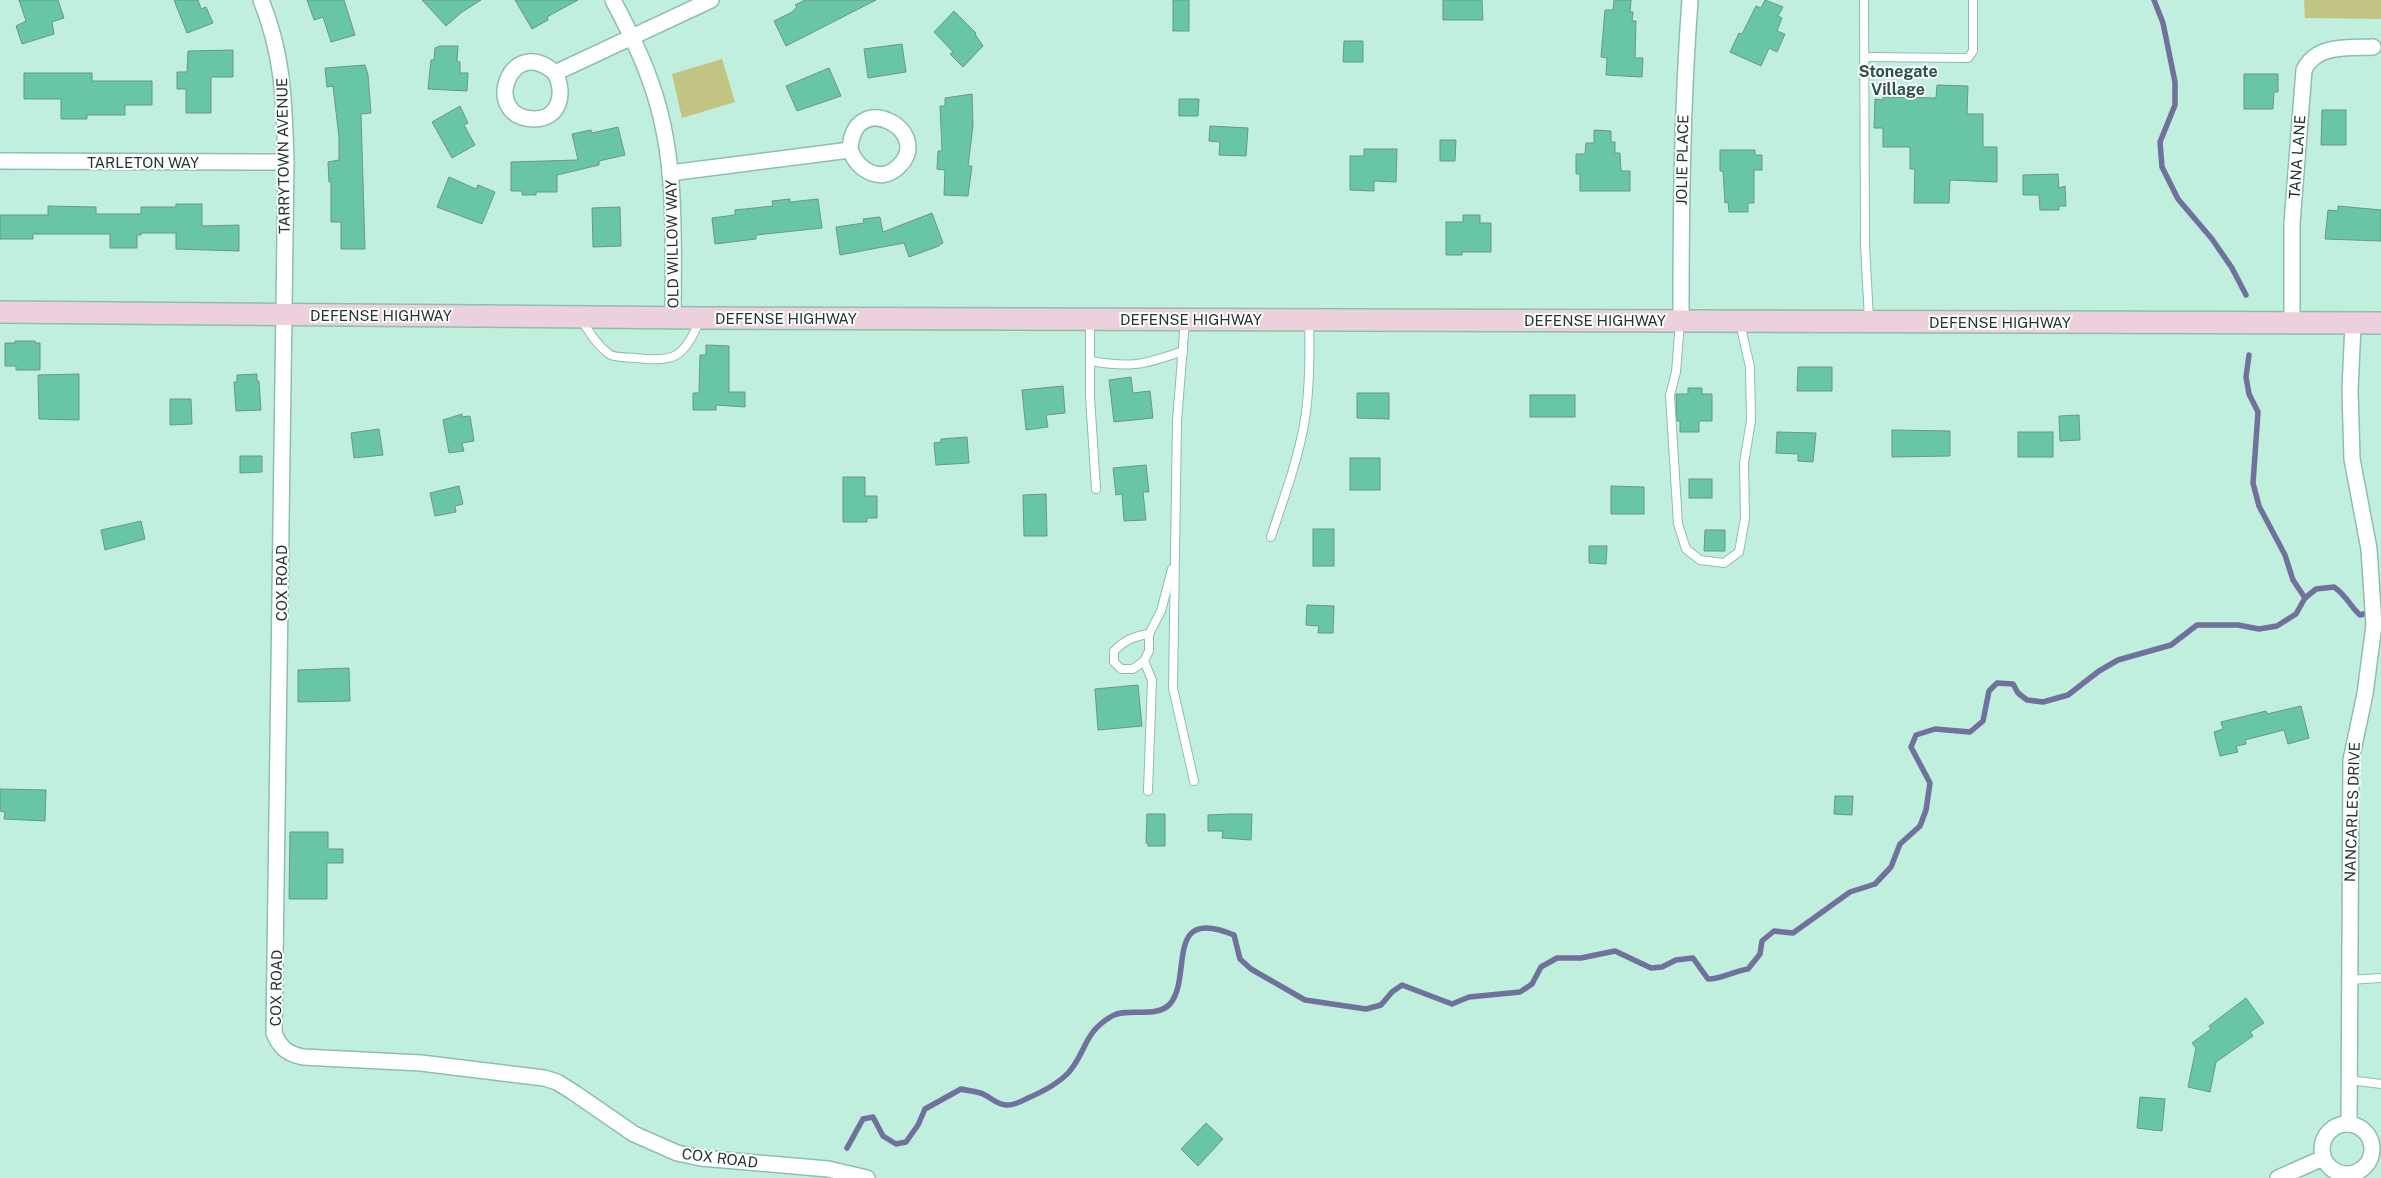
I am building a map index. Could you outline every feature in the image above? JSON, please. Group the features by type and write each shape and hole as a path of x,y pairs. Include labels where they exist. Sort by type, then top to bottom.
{"main road":[{"name":"DEFENSE HIGHWAY","path":"0,312 701,318 2381,323"}],"street":[{"name":"TARRYTOWN AVENUE","path":"261,0 279,56 284,88 286,162 283,315"},
{"name":"OLD WILLOW WAY","path":"613,0 632,36 652,84 662,128 673,204 674,317"},
{"path":"555,73 711,0"},
{"name":"JOLIE PLACE","path":"1680,320 1683,92 1690,0"},
{"name":"TANA LANE","path":"2292,323 2292,223 2304,70 2308,61 2316,54 2343,48 2373,47"},
{"path":"670,173 850,150"},
{"name":"TARLETON WAY","path":"0,161 286,162"},
{"name":"COX ROAD","path":"283,315 274,1033 278,1043 291,1054 303,1057 421,1063 544,1078 557,1082 574,1092 634,1134 677,1153 711,1159 828,1169 867,1178"},
{"name":"NANCARLES DRIVE","path":"2349,1124 2351,760 2365,694 2374,625 2374,598 2369,549 2352,459 2350,390 2353,324"},
{"path":"2349,1124 2361,1128 2371,1139 2373,1146 2370,1162 2357,1173 2341,1174 2328,1165 2323,1158 2323,1141 2333,1128 2349,1124"},
{"path":"2278,1178 2323,1158"}],"lane":[{"path":"1864,0 1865,245 1870,321"},
{"path":"1864,57 1968,58 1973,51 1973,0"},
{"path":"580,317 596,342 610,356 664,360 681,353 691,339 701,318"},
{"path":"1090,319 1096,489"},
{"path":"1185,319 1178,421 1173,688 1194,781"},
{"path":"1271,536 1286,492 1304,425 1308,391 1309,319"},
{"path":"1680,320 1676,372 1670,395 1678,524 1686,549 1700,560 1724,563 1738,552 1745,518 1744,463 1751,421 1750,367 1739,320"},
{"path":"1090,361 1127,366 1148,364 1183,351"},
{"path":"1149,634 1134,636 1124,642 1114,652 1114,662 1121,669 1133,669 1144,661 1149,651 1149,634 1161,611 1174,559"},
{"path":"1144,661 1152,680 1148,791"},
{"path":"2349,980 2381,978"},
{"path":"2350,1080 2381,1084"}],"green space":[{"path":"2304,0 2381,0 2381,19 2305,18"},
{"path":"722,59 735,102 682,118 672,74"}],"building":[{"path":"19,0 58,0 64,18 52,22 54,34 22,44 16,26 26,21"},
{"path":"174,0 198,0 201,9 206,7 213,23 187,33"},
{"path":"307,0 344,0 355,35 331,42 323,17 314,20"},
{"path":"422,0 481,0 462,12 446,26"},
{"path":"515,0 578,0 547,17 548,20 532,29"},
{"path":"805,0 876,0 786,46 774,21 792,12 797,7 795,5"},
{"path":"1173,0 1189,0 1189,31 1173,31"},
{"path":"1443,0 1482,0 1483,20 1443,20"},
{"path":"1614,0 1631,0 1630,12 1633,12 1632,21 1636,21 1635,58 1643,58 1642,77 1606,75 1607,58 1601,57 1605,10 1613,10"},
{"path":"1765,0 1783,7 1778,16 1782,18 1777,31 1785,34 1777,52 1769,48 1761,66 1730,52 1739,33 1742,34 1756,6 1761,8"},
{"path":"954,11 976,33 983,46 963,67 950,54 953,52 934,32"},
{"path":"1344,41 1363,41 1363,62 1343,62"},
{"path":"902,44 906,72 868,78 864,49"},
{"path":"440,46 458,46 457,61 460,62 460,73 468,73 467,91 428,89 431,60 434,60 435,48"},
{"path":"233,50 233,77 211,77 211,113 186,113 186,89 177,89 177,72 187,72 188,51"},
{"path":"365,65 368,75 371,113 361,114 365,249 341,249 341,222 331,222 331,182 329,182 328,162 339,160 339,137 333,86 327,87 325,68"},
{"path":"829,68 841,96 797,111 786,86"},
{"path":"24,73 92,73 92,81 152,81 152,105 125,105 125,115 87,115 87,119 61,119 61,99 24,99"},
{"path":"2244,74 2278,74 2278,92 2274,92 2273,109 2244,109"},
{"path":"1937,85 1968,86 1967,114 1983,114 1983,147 1997,147 1997,182 1950,180 1949,203 1914,203 1915,169 1910,169 1910,147 1883,147 1883,128 1874,128 1875,99 1883,100 1883,97 1936,98"},
{"path":"972,94 973,126 968,166 972,166 968,196 944,195 945,170 937,169 938,151 942,151 940,106 945,106 945,98"},
{"path":"1179,99 1199,99 1198,116 1179,116"},
{"path":"460,106 468,123 464,125 475,145 452,158 432,122"},
{"path":"2322,110 2346,110 2346,145 2321,145"},
{"path":"1210,126 1248,128 1246,156 1219,155 1220,142 1209,141"},
{"path":"618,127 625,155 599,161 599,165 557,175 557,192 536,192 536,195 522,195 522,191 511,191 511,162 578,160 572,134 591,130 592,133"},
{"path":"1594,130 1611,131 1611,142 1615,142 1615,153 1620,153 1621,171 1630,171 1630,191 1580,191 1580,174 1576,174 1576,154 1585,154 1586,143 1594,143"},
{"path":"1440,140 1456,140 1455,161 1440,161"},
{"path":"1364,149 1397,149 1396,182 1374,181 1374,191 1350,190 1350,156 1364,156"},
{"path":"1720,150 1755,150 1755,155 1762,155 1762,170 1754,170 1754,203 1748,203 1748,212 1729,212 1728,202 1725,203 1723,171 1720,171"},
{"path":"2058,174 2059,188 2065,186 2066,206 2059,206 2059,210 2040,210 2039,195 2023,195 2023,175"},
{"path":"449,177 476,189 478,185 495,192 482,224 437,207"},
{"path":"790,199 790,202 818,199 822,228 756,235 756,239 715,244 712,218 735,215 735,210 773,206 772,201"},
{"path":"176,204 202,204 202,226 239,225 239,251 176,249 176,233 141,233 141,235 137,235 137,248 110,248 110,234 33,234 33,239 0,239 0,215 48,215 48,206 96,207 96,214 141,214 141,207 176,207"},
{"path":"2338,206 2381,210 2381,241 2325,239 2328,210 2338,211"},
{"path":"620,207 621,246 593,247 592,208"},
{"path":"932,213 943,243 939,246 909,257 904,243 840,255 836,227 864,223 863,219 880,217 883,232"},
{"path":"1463,215 1480,215 1480,223 1491,223 1491,252 1462,252 1462,255 1446,255 1446,222 1463,222"},
{"path":"15,341 35,341 40,343 40,370 16,370 16,366 5,366 5,343 15,343"},
{"path":"706,345 729,346 729,392 745,392 745,407 716,405 716,410 693,410 693,393 699,393 700,355 706,355"},
{"path":"1798,367 1832,367 1832,391 1797,391"},
{"path":"79,374 79,420 39,419 38,375"},
{"path":"257,374 261,410 236,411 234,382 237,382 237,375"},
{"path":"1131,377 1133,393 1150,391 1153,418 1114,422 1109,380"},
{"path":"1063,386 1065,413 1046,415 1048,427 1026,430 1022,390"},
{"path":"1688,388 1702,388 1702,394 1712,394 1712,421 1699,421 1699,432 1680,432 1680,421 1677,421 1676,394 1688,394"},
{"path":"1357,393 1389,393 1389,419 1357,418"},
{"path":"1530,395 1575,395 1575,417 1530,417"},
{"path":"170,399 191,399 192,424 170,425"},
{"path":"462,414 462,417 470,416 474,441 462,443 464,451 449,453 443,420"},
{"path":"2079,415 2080,440 2060,441 2059,416"},
{"path":"379,429 383,455 354,458 351,433"},
{"path":"1892,430 1950,431 1950,456 1892,457"},
{"path":"1777,432 1816,433 1813,462 1798,461 1798,454 1776,453"},
{"path":"2018,432 2053,432 2053,457 2018,457"},
{"path":"967,437 969,463 936,465 934,443 941,442 941,439"},
{"path":"240,456 262,456 262,472 240,473"},
{"path":"1350,458 1380,458 1380,490 1350,490"},
{"path":"1146,465 1149,492 1143,492 1146,520 1124,521 1122,494 1116,495 1113,468"},
{"path":"843,477 865,477 865,496 877,496 877,518 867,518 867,522 843,522"},
{"path":"1689,479 1712,479 1712,498 1689,498"},
{"path":"459,486 463,504 455,506 456,512 435,516 430,493"},
{"path":"1611,486 1644,487 1644,514 1611,514"},
{"path":"1046,494 1047,536 1024,536 1023,495"},
{"path":"141,521 145,539 105,550 101,530"},
{"path":"1313,529 1334,529 1334,566 1313,566"},
{"path":"1705,530 1725,530 1725,551 1704,551"},
{"path":"1589,546 1607,546 1606,564 1589,563"},
{"path":"1307,605 1334,606 1333,633 1318,633 1319,626 1306,625"},
{"path":"349,668 350,701 298,702 298,670"},
{"path":"1138,685 1142,726 1098,730 1095,689"},
{"path":"2301,706 2309,738 2288,744 2284,730 2245,740 2246,744 2236,746 2238,752 2220,756 2214,732 2223,729 2221,722 2266,711 2267,714"},
{"path":"0,789 46,790 45,821 4,819 5,812 0,811"},
{"path":"1835,796 1853,796 1852,815 1834,814"},
{"path":"1147,814 1165,814 1165,846 1148,846 1148,843 1146,843"},
{"path":"1252,814 1251,840 1222,838 1223,831 1208,831 1208,815"},
{"path":"290,832 328,832 328,849 343,849 343,863 327,863 327,899 289,899"},
{"path":"2246,998 2264,1023 2250,1032 2253,1036 2216,1062 2210,1092 2188,1087 2196,1048 2192,1043 2211,1029 2209,1026"},
{"path":"2140,1097 2165,1099 2162,1131 2137,1128"},
{"path":"1206,1123 1223,1139 1198,1166 1181,1149"}],"waterway":[{"path":"2154,0 2163,23 2175,82 2175,105 2160,142 2162,167 2178,199 2212,239 2232,268 2246,295"},
{"path":"2249,355 2246,377 2249,394 2258,412 2253,483 2259,506 2285,555 2293,580 2305,598"},
{"path":"847,1148 863,1119 873,1117 883,1136 896,1144 906,1142 918,1125 925,1109 961,1089 981,1093 999,1103 1009,1105 1020,1102 1050,1087 1069,1072 1090,1036 1103,1022 1112,1016 1126,1012 1157,1011 1170,1004 1180,978 1184,948 1189,937 1197,929 1212,928 1234,935 1240,959 1251,969 1305,1000 1366,1009 1381,1005 1392,992 1402,985 1452,1004 1469,997 1520,992 1532,984 1541,967 1557,958 1581,958 1615,951 1651,968 1662,967 1676,960 1693,958 1708,979 1748,969 1760,954 1762,941 1774,931 1793,933 1850,892 1875,884 1891,867 1900,844 1920,826 1926,810 1930,783 1911,747 1916,735 1935,729 1970,732 1983,721 1989,691 1997,683 2013,684 2018,693 2027,700 2043,702 2068,695 2099,671 2118,660 2171,645 2197,625 2238,625 2259,629 2277,626 2296,614 2305,598 2316,589 2334,587 2360,615 2381,609"}],"district":[{"name":"Stonegate Village","path":"1898,80"}]}
